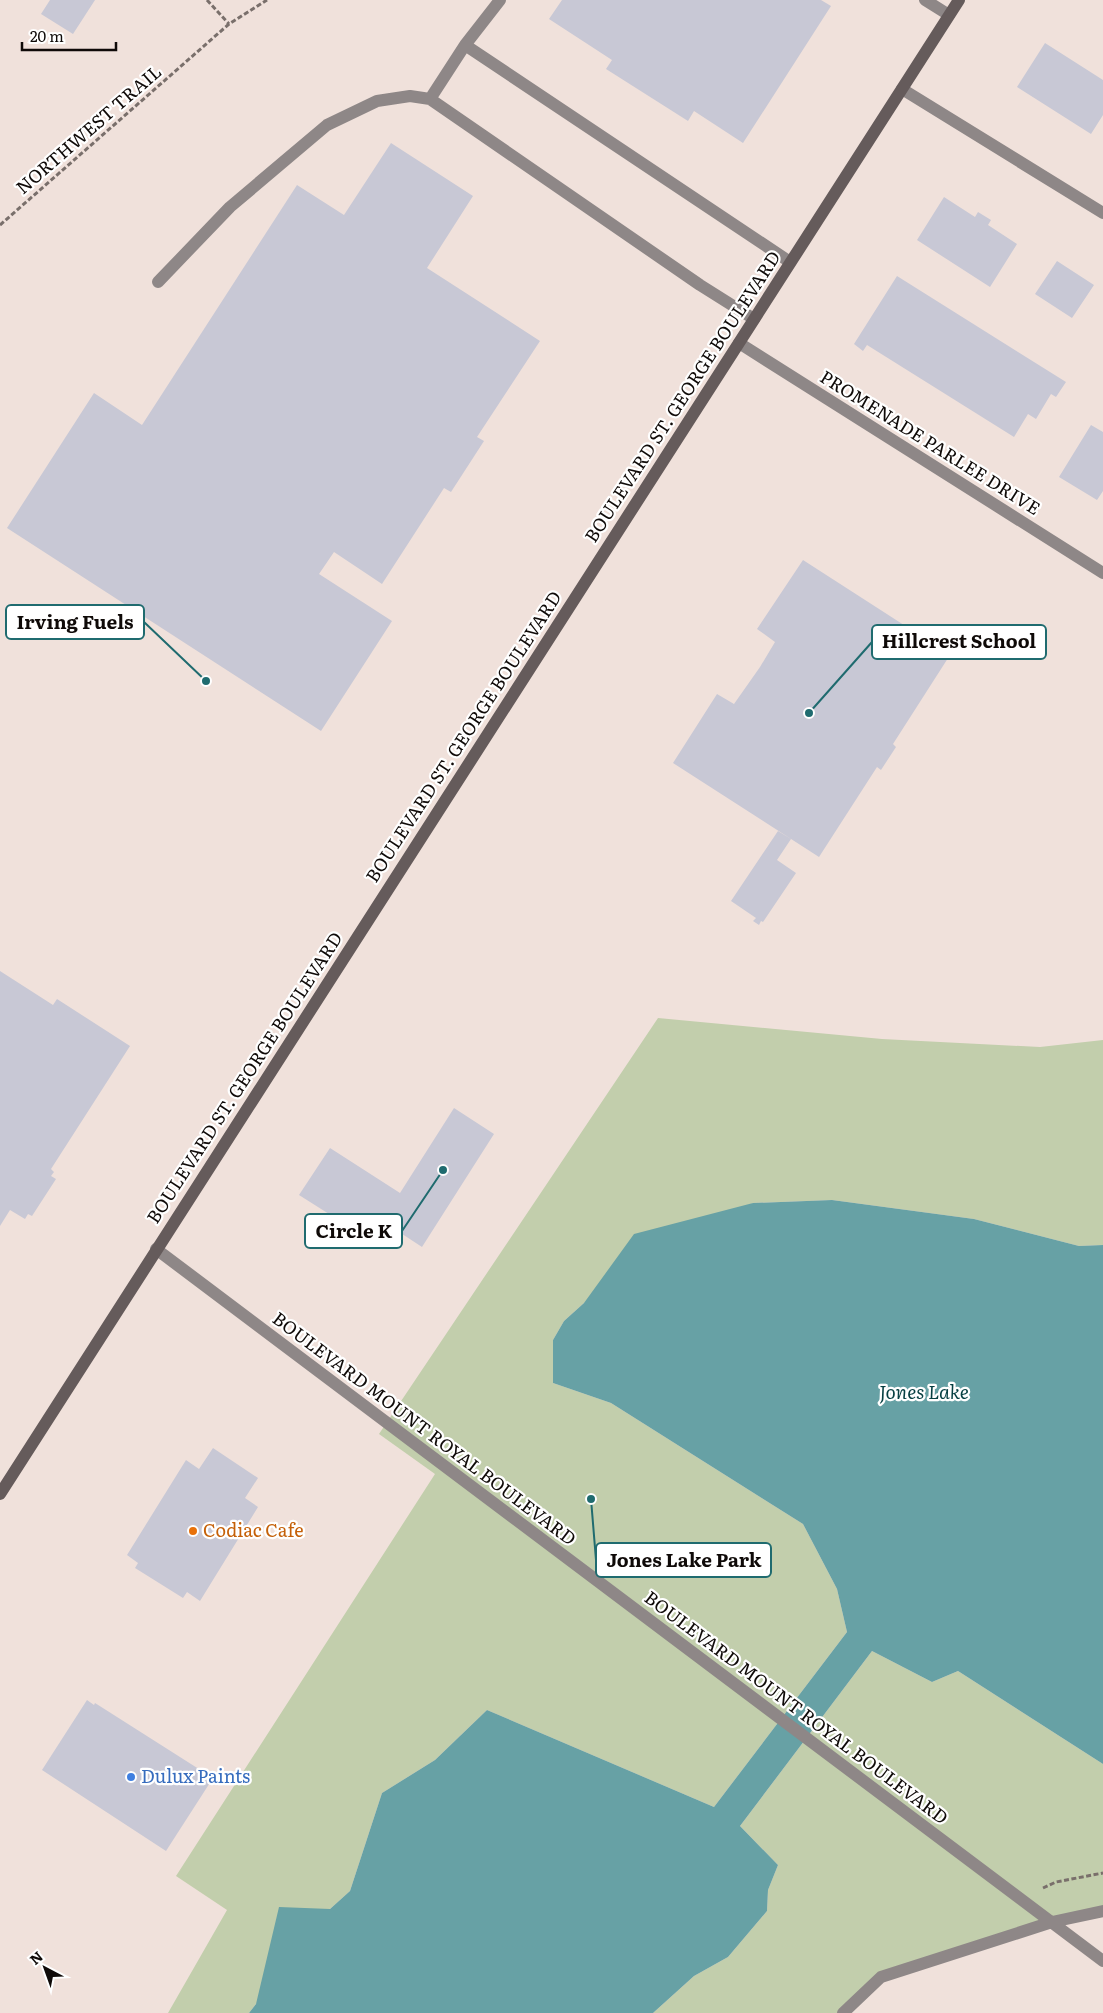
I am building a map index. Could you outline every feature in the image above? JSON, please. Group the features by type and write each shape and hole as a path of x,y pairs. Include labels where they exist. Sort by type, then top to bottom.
{"main road":[{"name":"BOULEVARD ST. GEORGE BOULEVARD","path":"0,1494 959,0"}],"street":[{"path":"430,99 465,45 500,0"},
{"path":"925,0 949,15"},
{"path":"465,45 790,262"},
{"path":"902,88 1103,213"},
{"path":"158,282 230,207 326,125 378,101 410,96 430,99 700,285 754,320"},
{"name":"PROMENADE PARLEE DRIVE","path":"739,343 1103,573"},
{"name":"BOULEVARD MOUNT ROYAL BOULEVARD","path":"156,1249 1103,1961"},
{"path":"843,2013 880,1977 1052,1922 1103,1910"}],"path":[{"path":"207,0 229,24"},
{"name":"NORTHWEST TRAIL","path":"0,225 229,24 267,0"},
{"path":"1043,1888 1056,1882 1103,1873"}],"green space":[{"path":"658,1018 882,1039 1040,1047 1103,1040 1103,1245 1079,1246 974,1219 832,1200 753,1203 584,1303 564,1321 553,1340 553,1383 611,1403 803,1524 837,1589 847,1632 714,1807 487,1710 435,1760 382,1793 350,1891 330,1909 249,2013 168,2013 227,1910 176,1876 435,1474 379,1434"},
{"path":"872,1651 932,1682 958,1671 1103,1764 1103,1911 881,1977 843,2013 653,2013 694,1976 728,1957 767,1911 768,1890 778,1865 740,1826"}],"water":[{"name":"Jones Lake","path":"832,1200 974,1219 1079,1246 1103,1245 1103,1764 958,1671 932,1682 872,1651 740,1826 778,1865 768,1890 767,1911 728,1957 694,1976 653,2013 249,2013 256,2004 279,1907 330,1909 350,1891 382,1793 435,1760 487,1710 714,1807 847,1632 837,1589 803,1524 611,1403 553,1383 553,1340 564,1321 584,1303 634,1234 753,1203"}],"building":[{"path":"50,0 95,0 73,34 41,14"},
{"path":"562,0 821,0 831,6 743,143 694,111 688,121 606,69 612,60 549,19"},
{"path":"1045,43 1103,80 1103,115 1091,134 1017,87"},
{"path":"391,143 473,196 427,268 540,341 477,437 484,441 451,492 444,488 382,584 334,552 319,574 392,621 321,731 7,528 94,393 142,425 297,185 344,215"},
{"path":"944,197 975,217 978,212 991,220 988,225 1017,244 990,287 917,240"},
{"path":"1057,261 1094,285 1072,318 1035,294"},
{"path":"897,276 1066,382 1056,397 1051,394 1036,419 1028,414 1014,437 867,345 863,351 854,344"},
{"path":"1091,425 1103,432 1103,491 1097,500 1059,477"},
{"path":"803,560 907,627 923,635 922,637 950,655 893,744 896,747 881,770 877,767 819,857 673,763 717,694 734,704 760,667 775,642 757,629"},
{"path":"778,831 791,839 777,860 796,873 763,922 761,921 759,925 753,921 756,918 731,901"},
{"path":"0,971 53,1005 57,999 130,1046 51,1169 54,1172 51,1176 56,1179 32,1216 28,1214 25,1219 10,1210 0,1226"},
{"path":"454,1108 494,1134 422,1247 390,1226 378,1245 299,1195 330,1148 400,1193"},
{"name":"Codiac Cafe","path":"213,1448 258,1478 245,1498 258,1507 200,1601 187,1592 183,1598 135,1568 138,1563 127,1555 186,1460 199,1469"},
{"name":"Dulux Paints","path":"87,1700 94,1705 95,1703 213,1778 166,1851 42,1770"}],"place":[{"name":"Irving Fuels","path":"206,681"},
{"name":"Hillcrest School","path":"809,713"},
{"name":"Circle K","path":"443,1170"},
{"name":"Jones Lake Park","path":"591,1499"},
{"name":"Codiac Cafe","path":"193,1531"},
{"name":"Dulux Paints","path":"131,1777"}]}
